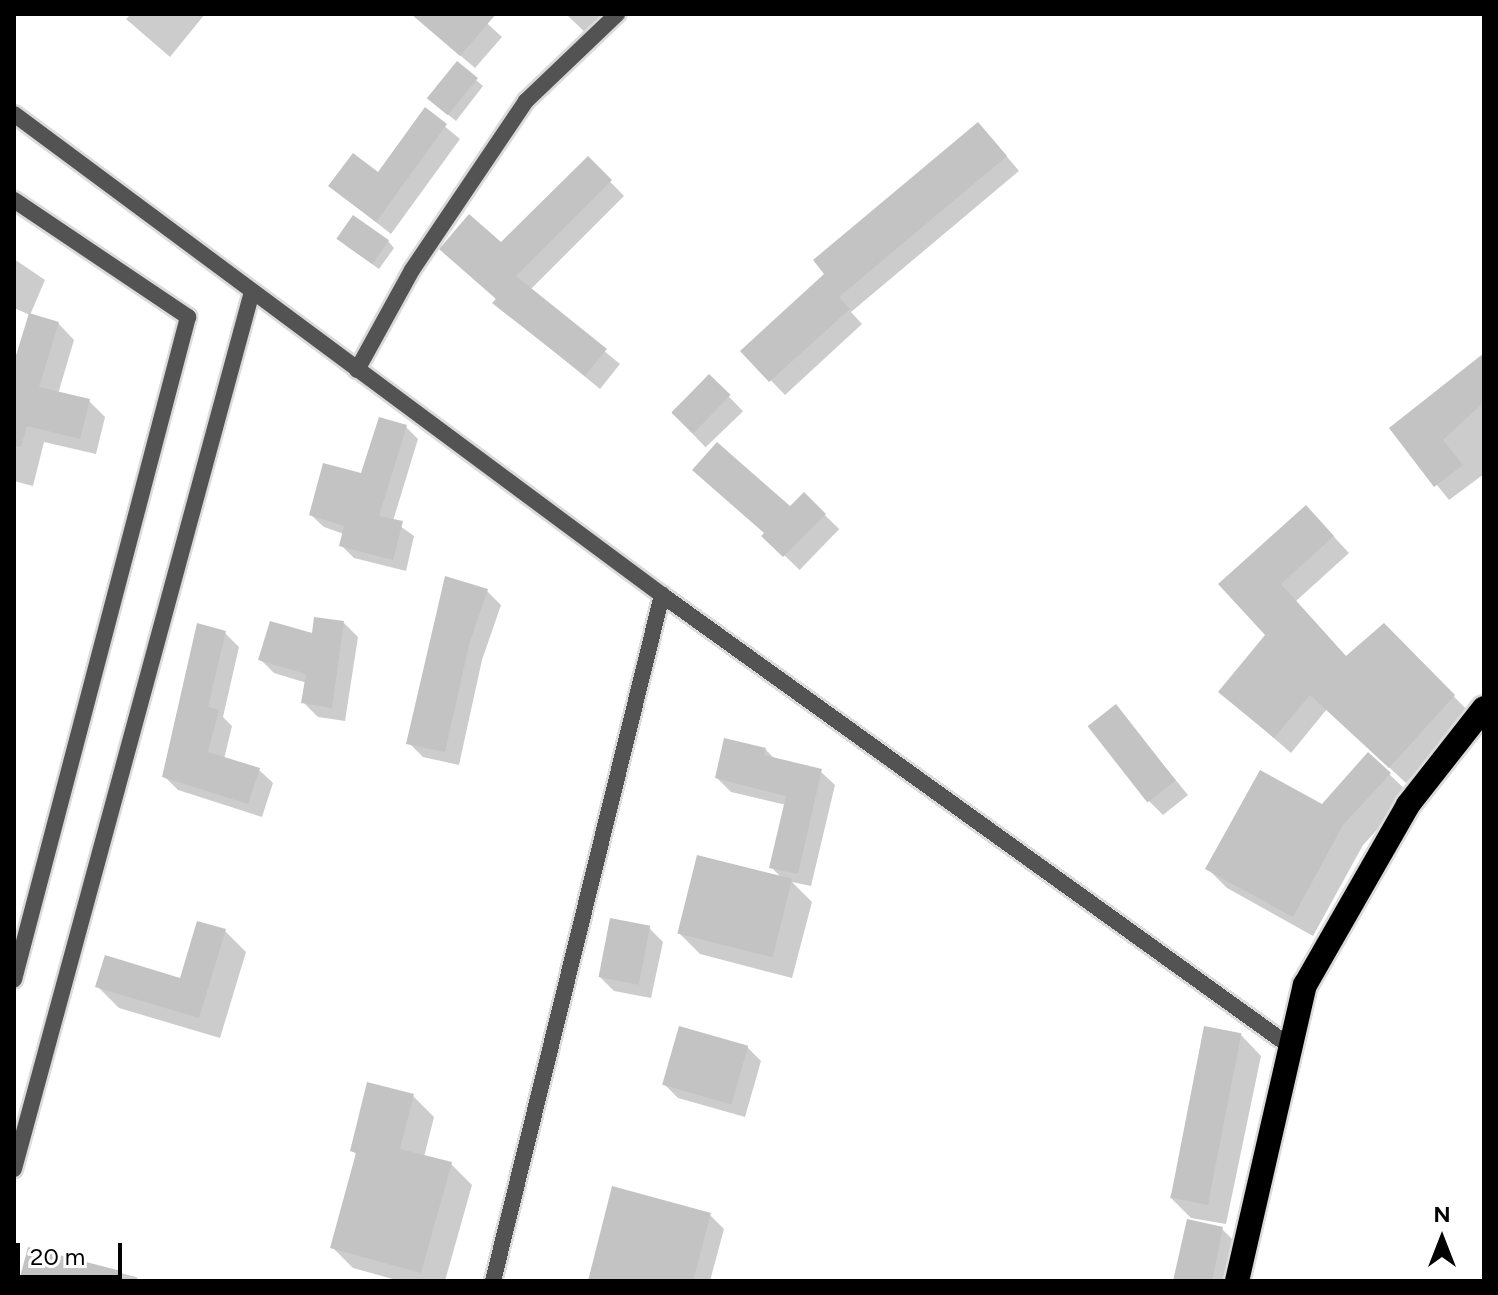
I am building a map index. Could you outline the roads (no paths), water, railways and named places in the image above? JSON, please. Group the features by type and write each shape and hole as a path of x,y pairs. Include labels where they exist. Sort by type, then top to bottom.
{"highway":[{"path":"1237,1281 1305,985 1400,819 1484,708"}],"street":[{"path":"357,370 412,270 526,101 617,14"},
{"path":"14,114 662,595 1291,1047"},
{"path":"14,200 188,317 14,980"},
{"path":"14,1169 252,292"},
{"path":"493,1281 662,595"}]}
